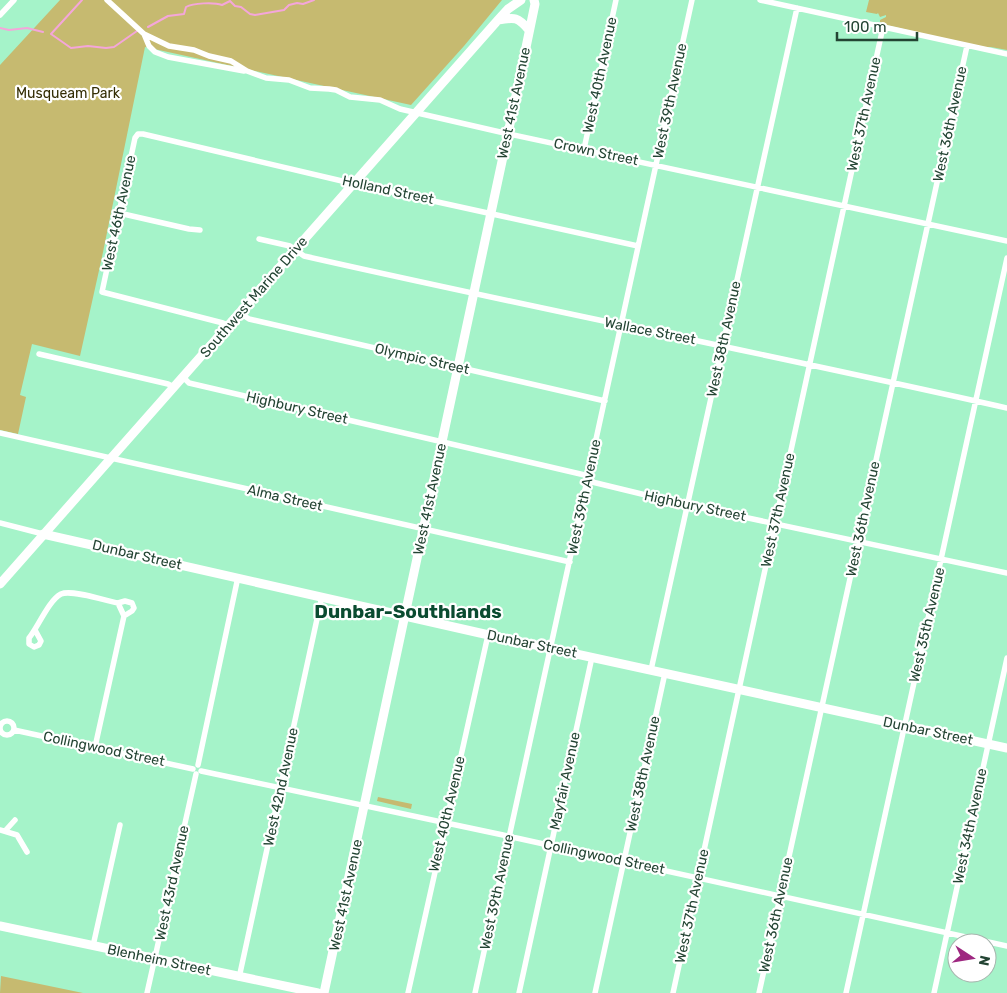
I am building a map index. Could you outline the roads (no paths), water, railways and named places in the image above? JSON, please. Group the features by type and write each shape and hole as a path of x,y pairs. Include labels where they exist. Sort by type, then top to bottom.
{"main road":[{"name":"Southwest Marine Drive","path":"508,9 513,0"},
{"name":"Southwest Marine Drive","path":"0,584 498,20 508,9 521,0"},
{"name":"West 41st Avenue","path":"324,993 536,2"},
{"path":"498,20 517,18 529,30"},
{"name":"Dunbar Street","path":"43,534 405,616 1007,748"},
{"name":"Blenheim Street","path":"0,926 239,978 318,993"}],"street":[{"path":"0,15 14,0"},
{"name":"Crown Street","path":"107,0 144,34 170,46 194,50 231,61 247,71 266,78 290,80 310,88 336,90 350,97 380,100 400,109 508,134 1007,241"},
{"name":"West 40th Avenue","path":"584,149 616,0"},
{"name":"West 39th Avenue","path":"475,993 692,0"},
{"path":"760,0 1007,54"},
{"name":"West 38th Avenue","path":"651,670 797,8"},
{"name":"West 37th Avenue","path":"673,993 883,27"},
{"name":"Crown Street","path":"144,34 149,46 155,52 168,57 247,71"},
{"name":"West 36th Avenue","path":"760,993 967,46"},
{"name":"Holland Street","path":"138,134 638,246"},
{"name":"West 46th Avenue","path":"138,134 135,138 102,292 228,325"},
{"path":"119,213 200,230"},
{"name":"Wallace Street","path":"259,239 290,246 304,256 1007,408"},
{"name":"West 35th Avenue","path":"846,993 1007,258"},
{"name":"Olympic Street","path":"240,313 249,319 605,401"},
{"path":"39,354 174,387"},
{"name":"Highbury Street","path":"183,377 189,383 442,441 687,505 1007,573"},
{"name":"Alma Street","path":"0,433 570,562"},
{"name":"Dunbar Street","path":"0,525 43,534"},
{"name":"West 43rd Avenue","path":"148,993 238,577"},
{"path":"35,630 52,603 61,594 70,592 118,604 125,601 132,603 134,608 124,616"},
{"name":"West 42nd Avenue","path":"239,978 322,596"},
{"path":"95,747 124,616 118,604"},
{"name":"West 40th Avenue","path":"408,993 488,634"},
{"name":"Mayfair Avenue","path":"519,993 592,657"},
{"name":"West 34th Avenue","path":"934,993 1007,658"},
{"name":"West 38th Avenue","path":"595,993 665,673"},
{"name":"Collingwood Street","path":"14,730 510,836 1007,946"},
{"path":"2,831 15,820"},
{"path":"93,946 120,825"},
{"path":"2,831 17,835 28,852"}],"waterway":[{"path":"82,0 51,34 71,48 88,46 114,47 137,31"},
{"path":"148,27 168,16 184,14 186,7 193,5 209,3 222,5 230,1 235,6 241,7 250,14 255,15 284,10 289,5 303,4 314,0"},
{"path":"0,28 9,30 27,28 43,32"}],"district":[{"name":"Dunbar-Southlands","path":"408,611"}],"park label":[{"name":"Musqueam Park","path":"68,93"}]}
